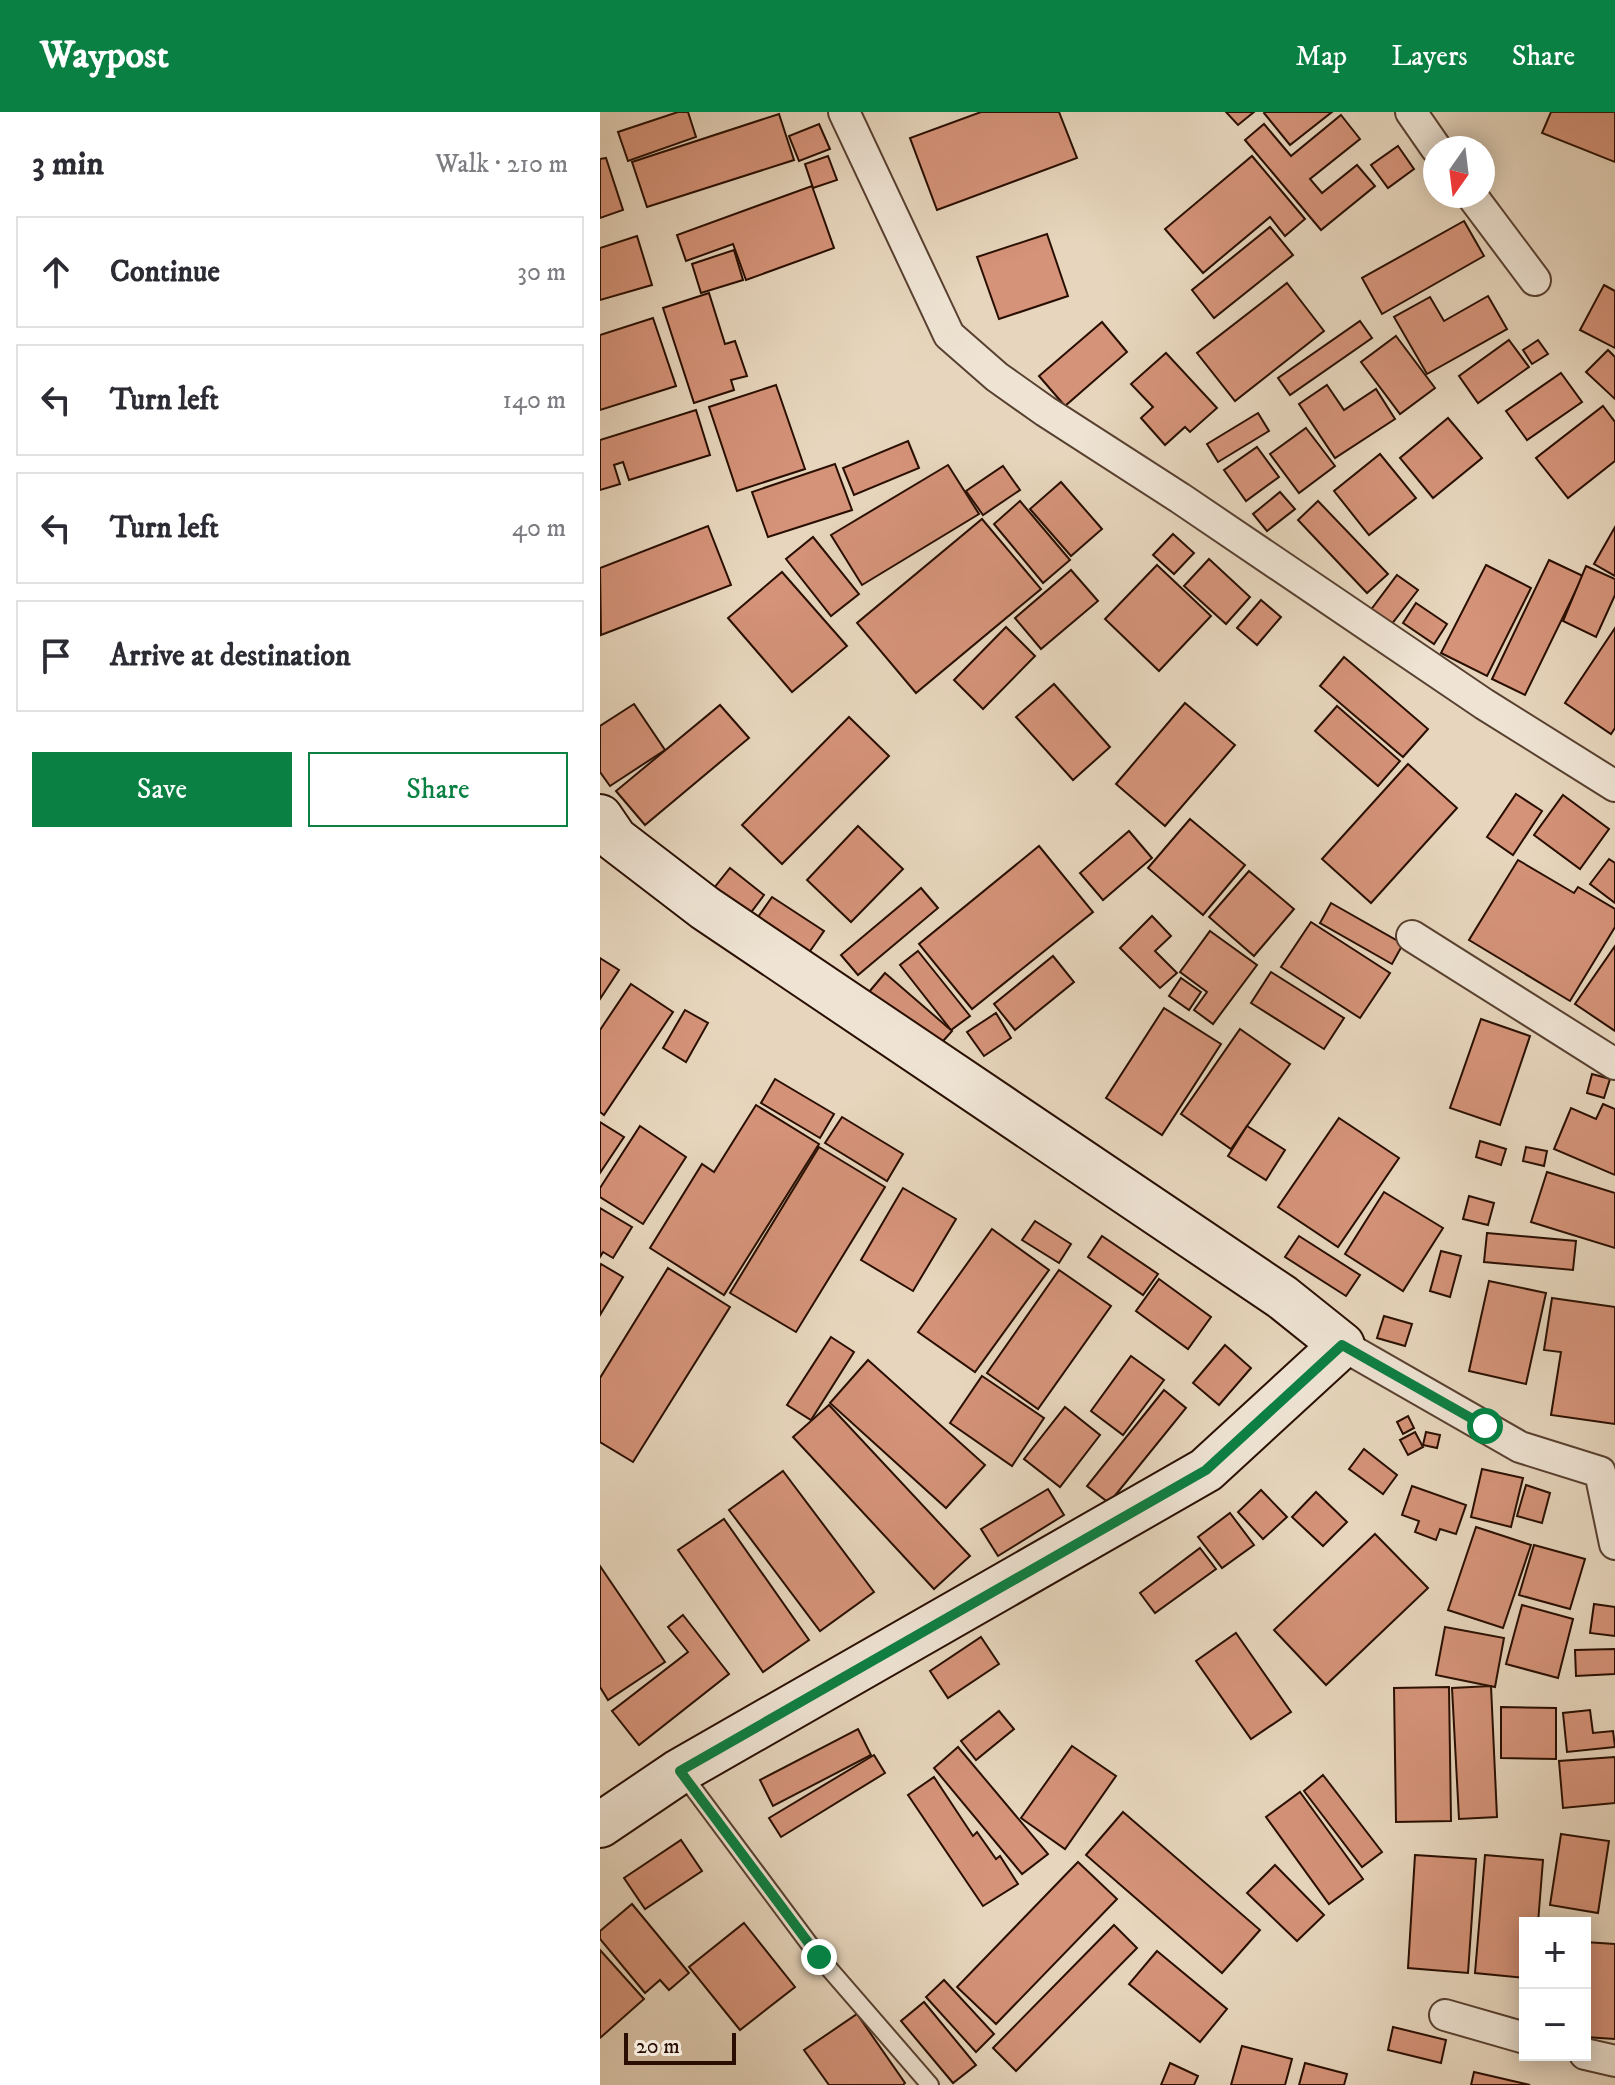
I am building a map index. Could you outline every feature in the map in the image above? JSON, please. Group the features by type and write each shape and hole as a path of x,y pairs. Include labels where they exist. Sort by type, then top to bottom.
{"street":[{"path":"844,112 949,335 997,377 1484,704 1615,786"},
{"path":"1411,112 1428,136"},
{"path":"1481,208 1535,280"},
{"path":"605,833 705,908 1282,1297 1342,1345 1520,1447 1608,1472 1615,1544"},
{"path":"1412,936 1615,1064"},
{"path":"600,1825 680,1771 1206,1470 1342,1345"},
{"path":"1445,2015 1519,2036"},
{"path":"1591,2055 1615,2061"}],"lane":[{"path":"680,1771 819,1957 930,2085"}],"building":[{"path":"678,112 688,112 696,137 628,161 618,132"},
{"path":"981,112 1059,112 1077,158 937,210 910,138"},
{"path":"1226,112 1254,112 1238,125"},
{"path":"1265,112 1332,112 1290,145"},
{"path":"1551,112 1615,112 1615,162 1542,133"},
{"path":"779,114 794,160 647,207 632,162"},
{"path":"1341,115 1360,139 1310,179 1322,193 1357,165 1375,186 1321,230 1245,140 1264,124 1291,156"},
{"path":"819,124 830,149 799,161 789,136"},
{"path":"1398,146 1414,169 1388,188 1371,165"},
{"path":"828,156 837,180 813,188 805,164"},
{"path":"1252,156 1305,219 1285,236 1270,217 1203,273 1165,229"},
{"path":"606,158 623,210 600,218 600,159"},
{"path":"812,186 834,248 746,280 733,244 686,261 677,235"},
{"path":"1464,221 1484,256 1382,314 1362,278"},
{"path":"1270,227 1293,255 1214,318 1192,290"},
{"path":"1047,234 1068,296 999,319 977,257"},
{"path":"637,236 652,285 600,300 600,248"},
{"path":"734,250 743,280 701,293 692,264"},
{"path":"1287,283 1324,331 1235,401 1197,353"},
{"path":"1604,285 1615,291 1615,348 1580,330"},
{"path":"709,293 725,344 735,341 747,376 731,380 734,390 694,403 663,308"},
{"path":"1488,296 1507,329 1427,374 1394,317 1430,297 1444,321"},
{"path":"653,318 676,386 600,410 600,335"},
{"path":"1360,321 1372,338 1290,395 1278,378"},
{"path":"1102,322 1127,352 1065,406 1039,376"},
{"path":"1396,336 1435,388 1400,414 1361,362"},
{"path":"1509,340 1529,367 1478,403 1459,376"},
{"path":"1538,340 1548,354 1532,364 1523,350"},
{"path":"1608,350 1615,357 1615,399 1586,372"},
{"path":"1166,353 1217,408 1190,432 1185,427 1165,445 1141,418 1153,407 1131,384"},
{"path":"1561,373 1582,402 1527,440 1506,411"},
{"path":"776,385 805,469 737,491 709,407"},
{"path":"1327,385 1344,410 1376,389 1395,419 1335,458 1299,404"},
{"path":"1603,406 1615,422 1615,461 1568,498 1536,458"},
{"path":"696,410 710,455 629,480 623,462 614,465 620,484 600,490 600,440"},
{"path":"1258,413 1269,431 1218,462 1207,444"},
{"path":"1448,418 1482,458 1433,498 1400,458"},
{"path":"1306,428 1335,466 1299,493 1270,454"},
{"path":"908,441 919,468 854,495 843,468"},
{"path":"1257,447 1279,477 1246,501 1224,470"},
{"path":"1380,454 1416,498 1369,535 1334,491"},
{"path":"835,464 852,510 768,537 752,492"},
{"path":"948,465 979,514 862,585 831,535"},
{"path":"1003,466 1020,490 983,515 966,491"},
{"path":"1061,482 1102,529 1071,556 1030,509"},
{"path":"1280,492 1295,509 1267,531 1253,514"},
{"path":"1020,501 1070,560 1043,583 994,524"},
{"path":"1318,501 1388,574 1367,593 1298,520"},
{"path":"982,519 1041,589 916,693 857,623"},
{"path":"708,526 731,585 601,635 600,568"},
{"path":"1615,527 1615,576 1594,564"},
{"path":"1173,534 1194,553 1174,574 1153,555"},
{"path":"813,537 859,594 831,616 786,559"},
{"path":"1209,559 1250,597 1226,624 1184,586"},
{"path":"1549,560 1583,576 1525,695 1492,679"},
{"path":"1157,565 1211,616 1159,671 1105,619"},
{"path":"1486,565 1531,588 1487,676 1441,653"},
{"path":"1586,566 1615,579 1615,595 1596,637 1563,621"},
{"path":"1071,570 1098,601 1041,649 1015,618"},
{"path":"782,572 847,646 792,692 728,618"},
{"path":"1397,575 1418,590 1387,630 1367,615"},
{"path":"1261,600 1281,617 1257,645 1237,628"},
{"path":"1416,603 1447,624 1434,644 1403,623"},
{"path":"1006,627 1035,656 983,709 954,680"},
{"path":"1615,628 1615,728 1611,734 1565,703"},
{"path":"1344,657 1428,729 1403,757 1320,686"},
{"path":"1054,684 1110,747 1073,780 1016,717"},
{"path":"1185,703 1235,745 1165,826 1116,784"},
{"path":"634,704 665,750 610,786 600,772 600,726"},
{"path":"720,705 749,738 645,825 616,791"},
{"path":"1337,706 1400,761 1378,786 1315,731"},
{"path":"849,717 889,756 782,864 742,825"},
{"path":"1408,764 1457,808 1371,903 1322,859"},
{"path":"1516,794 1542,811 1513,855 1487,837"},
{"path":"1563,795 1609,829 1580,869 1534,835"},
{"path":"1190,819 1245,865 1203,915 1148,868"},
{"path":"858,826 903,869 851,922 807,880"},
{"path":"1129,831 1152,858 1103,900 1080,873"},
{"path":"1039,846 1093,912 972,1009 919,944"},
{"path":"1609,859 1615,863 1615,903 1590,884"},
{"path":"1518,860 1574,893 1578,887 1615,909 1615,927 1570,1001 1469,940"},
{"path":"730,868 764,895 749,915 714,888"},
{"path":"1249,871 1294,909 1254,956 1209,917"},
{"path":"921,888 938,908 858,975 841,955"},
{"path":"772,897 824,931 808,954 756,920"},
{"path":"1331,903 1403,944 1392,964 1320,923"},
{"path":"1152,916 1171,936 1155,951 1177,973 1160,988 1120,948"},
{"path":"1311,922 1390,973 1360,1018 1281,967"},
{"path":"1210,931 1257,965 1213,1024 1194,1010 1207,992 1180,972"},
{"path":"1615,946 1615,1031 1575,1004"},
{"path":"918,951 970,1016 951,1030 900,965"},
{"path":"1053,956 1074,982 1015,1030 994,1004"},
{"path":"600,958 619,970 600,999"},
{"path":"1271,972 1344,1018 1324,1049 1251,1003"},
{"path":"885,973 952,1031 936,1049 869,992"},
{"path":"1181,978 1201,992 1189,1010 1169,996"},
{"path":"631,984 673,1012 604,1115 600,1112 600,1030"},
{"path":"1164,1008 1221,1044 1162,1135 1106,1098"},
{"path":"685,1010 708,1023 686,1062 663,1048"},
{"path":"996,1013 1011,1038 984,1056 967,1032"},
{"path":"1481,1019 1530,1036 1500,1125 1450,1108"},
{"path":"1240,1029 1290,1064 1231,1149 1181,1114"},
{"path":"1592,1074 1610,1079 1604,1098 1587,1093"},
{"path":"775,1079 834,1114 820,1138 761,1103"},
{"path":"1603,1104 1615,1109 1615,1175 1554,1149 1571,1108 1596,1119"},
{"path":"756,1105 819,1144 724,1295 650,1248 702,1164 714,1172"},
{"path":"842,1117 903,1154 887,1181 825,1143"},
{"path":"1339,1118 1399,1158 1338,1247 1278,1207"},
{"path":"600,1122 624,1137 600,1173"},
{"path":"640,1126 686,1157 643,1224 600,1197 600,1188"},
{"path":"1247,1126 1285,1150 1266,1180 1228,1156"},
{"path":"1480,1141 1506,1149 1501,1165 1476,1157"},
{"path":"819,1147 885,1187 796,1332 730,1293"},
{"path":"1526,1147 1547,1151 1544,1166 1523,1161"},
{"path":"1547,1172 1615,1193 1615,1248 1531,1222"},
{"path":"903,1188 956,1219 913,1291 861,1260"},
{"path":"1384,1192 1443,1228 1403,1291 1345,1254"},
{"path":"1469,1196 1494,1203 1488,1225 1463,1219"},
{"path":"600,1208 632,1227 613,1258 603,1252 600,1257"},
{"path":"1035,1221 1071,1244 1059,1263 1022,1240"},
{"path":"992,1229 1049,1270 975,1372 918,1332"},
{"path":"1487,1233 1576,1241 1573,1270 1484,1262"},
{"path":"1102,1236 1158,1274 1143,1295 1088,1257"},
{"path":"1299,1236 1360,1275 1346,1296 1285,1257"},
{"path":"1441,1251 1461,1256 1450,1297 1430,1291"},
{"path":"601,1264 623,1277 600,1315 600,1267"},
{"path":"668,1268 730,1307 633,1462 600,1442 600,1378"},
{"path":"1059,1270 1111,1306 1038,1409 987,1373"},
{"path":"1159,1279 1211,1317 1188,1349 1136,1311"},
{"path":"1489,1281 1546,1293 1526,1384 1469,1371"},
{"path":"1552,1298 1615,1307 1615,1424 1551,1415 1561,1352 1544,1350"},
{"path":"1384,1316 1412,1324 1405,1346 1377,1338"},
{"path":"831,1337 854,1352 811,1420 787,1405"},
{"path":"1225,1345 1251,1368 1219,1405 1193,1383"},
{"path":"1131,1356 1164,1380 1123,1435 1091,1411"},
{"path":"868,1360 985,1465 946,1508 830,1403"},
{"path":"982,1376 1044,1418 1012,1466 950,1423"},
{"path":"1164,1390 1186,1408 1109,1503 1087,1486"},
{"path":"829,1405 970,1556 934,1589 793,1437"},
{"path":"1065,1407 1100,1435 1060,1487 1024,1459"},
{"path":"1408,1416 1414,1428 1403,1434 1397,1422"},
{"path":"1415,1432 1423,1447 1408,1455 1400,1440"},
{"path":"1426,1432 1440,1435 1437,1448 1423,1445"},
{"path":"1364,1449 1397,1475 1383,1494 1349,1469"},
{"path":"1482,1469 1523,1478 1511,1527 1471,1517"},
{"path":"783,1471 874,1592 820,1631 729,1510"},
{"path":"1526,1485 1550,1493 1542,1523 1517,1516"},
{"path":"1412,1486 1466,1505 1456,1534 1440,1529 1436,1540 1415,1532 1419,1521 1402,1515"},
{"path":"1048,1489 1064,1515 998,1556 981,1529"},
{"path":"1261,1490 1287,1517 1263,1539 1238,1512"},
{"path":"1316,1492 1347,1522 1323,1546 1292,1517"},
{"path":"1230,1513 1254,1545 1222,1568 1198,1537"},
{"path":"724,1519 809,1640 763,1672 678,1550"},
{"path":"1476,1527 1531,1545 1503,1628 1448,1610"},
{"path":"1375,1534 1428,1588 1326,1685 1274,1630"},
{"path":"1534,1545 1585,1559 1570,1609 1519,1595"},
{"path":"1200,1548 1216,1569 1155,1613 1140,1593"},
{"path":"600,1566 665,1662 608,1700 600,1687"},
{"path":"1594,1604 1615,1607 1615,1636 1590,1633"},
{"path":"1522,1605 1573,1619 1558,1678 1506,1664"},
{"path":"683,1615 729,1674 639,1745 612,1711 688,1652 668,1627"},
{"path":"1445,1627 1504,1638 1495,1687 1436,1675"},
{"path":"1236,1633 1291,1712 1251,1739 1196,1661"},
{"path":"981,1637 999,1664 948,1698 930,1671"},
{"path":"1615,1649 1615,1674 1576,1676 1575,1650"},
{"path":"1491,1686 1497,1817 1459,1819 1452,1688"},
{"path":"1449,1687 1451,1821 1396,1822 1394,1688"},
{"path":"1501,1707 1556,1708 1556,1759 1501,1758"},
{"path":"1590,1710 1593,1733 1613,1731 1615,1747 1567,1752 1563,1713"},
{"path":"999,1711 1014,1729 976,1760 961,1741"},
{"path":"858,1729 871,1755 773,1806 760,1780"},
{"path":"1072,1746 1116,1776 1065,1849 1021,1818"},
{"path":"958,1747 1048,1854 1022,1874 934,1768"},
{"path":"874,1755 885,1773 781,1837 769,1818"},
{"path":"1615,1757 1615,1803 1563,1808 1559,1761"},
{"path":"1323,1775 1382,1852 1362,1867 1304,1791"},
{"path":"934,1777 973,1836 977,1832 996,1859 1000,1856 1018,1884 983,1906 908,1795"},
{"path":"1300,1792 1363,1879 1329,1904 1266,1817"},
{"path":"1123,1812 1260,1930 1222,1973 1086,1855"},
{"path":"1561,1834 1609,1841 1598,1913 1550,1905"},
{"path":"681,1840 702,1871 645,1909 624,1878"},
{"path":"1415,1855 1476,1859 1468,1973 1408,1968"},
{"path":"1485,1855 1543,1860 1538,1917 1519,1917 1519,1977 1475,1973"},
{"path":"1078,1862 1117,1899 996,2024 957,1987"},
{"path":"1275,1865 1324,1915 1297,1941 1247,1893"},
{"path":"632,1904 689,1973 669,1990 660,1980 645,1993 600,1939 600,1931"},
{"path":"744,1923 795,1987 740,2030 689,1967"},
{"path":"1114,1925 1137,1948 1016,2071 993,2048"},
{"path":"1591,1942 1615,1944 1615,2039 1591,2037"},
{"path":"600,1950 644,1999 600,2038"},
{"path":"1157,1951 1227,2009 1200,2042 1129,1984"},
{"path":"944,1980 994,2034 976,2052 926,1997"},
{"path":"924,2002 976,2065 953,2083 901,2021"},
{"path":"857,2014 905,2083 903,2085 829,2085 804,2050"},
{"path":"1393,2027 1446,2040 1441,2063 1388,2050"},
{"path":"1242,2046 1292,2059 1285,2085 1231,2085"},
{"path":"1170,2063 1198,2076 1194,2085 1161,2085"},
{"path":"1305,2063 1347,2074 1344,2085 1299,2085"},
{"path":"1474,2072 1530,2085 1471,2085"}],"route":[{"path":"819,1957 680,1771 1206,1470 1342,1345 1485,1426"}]}
